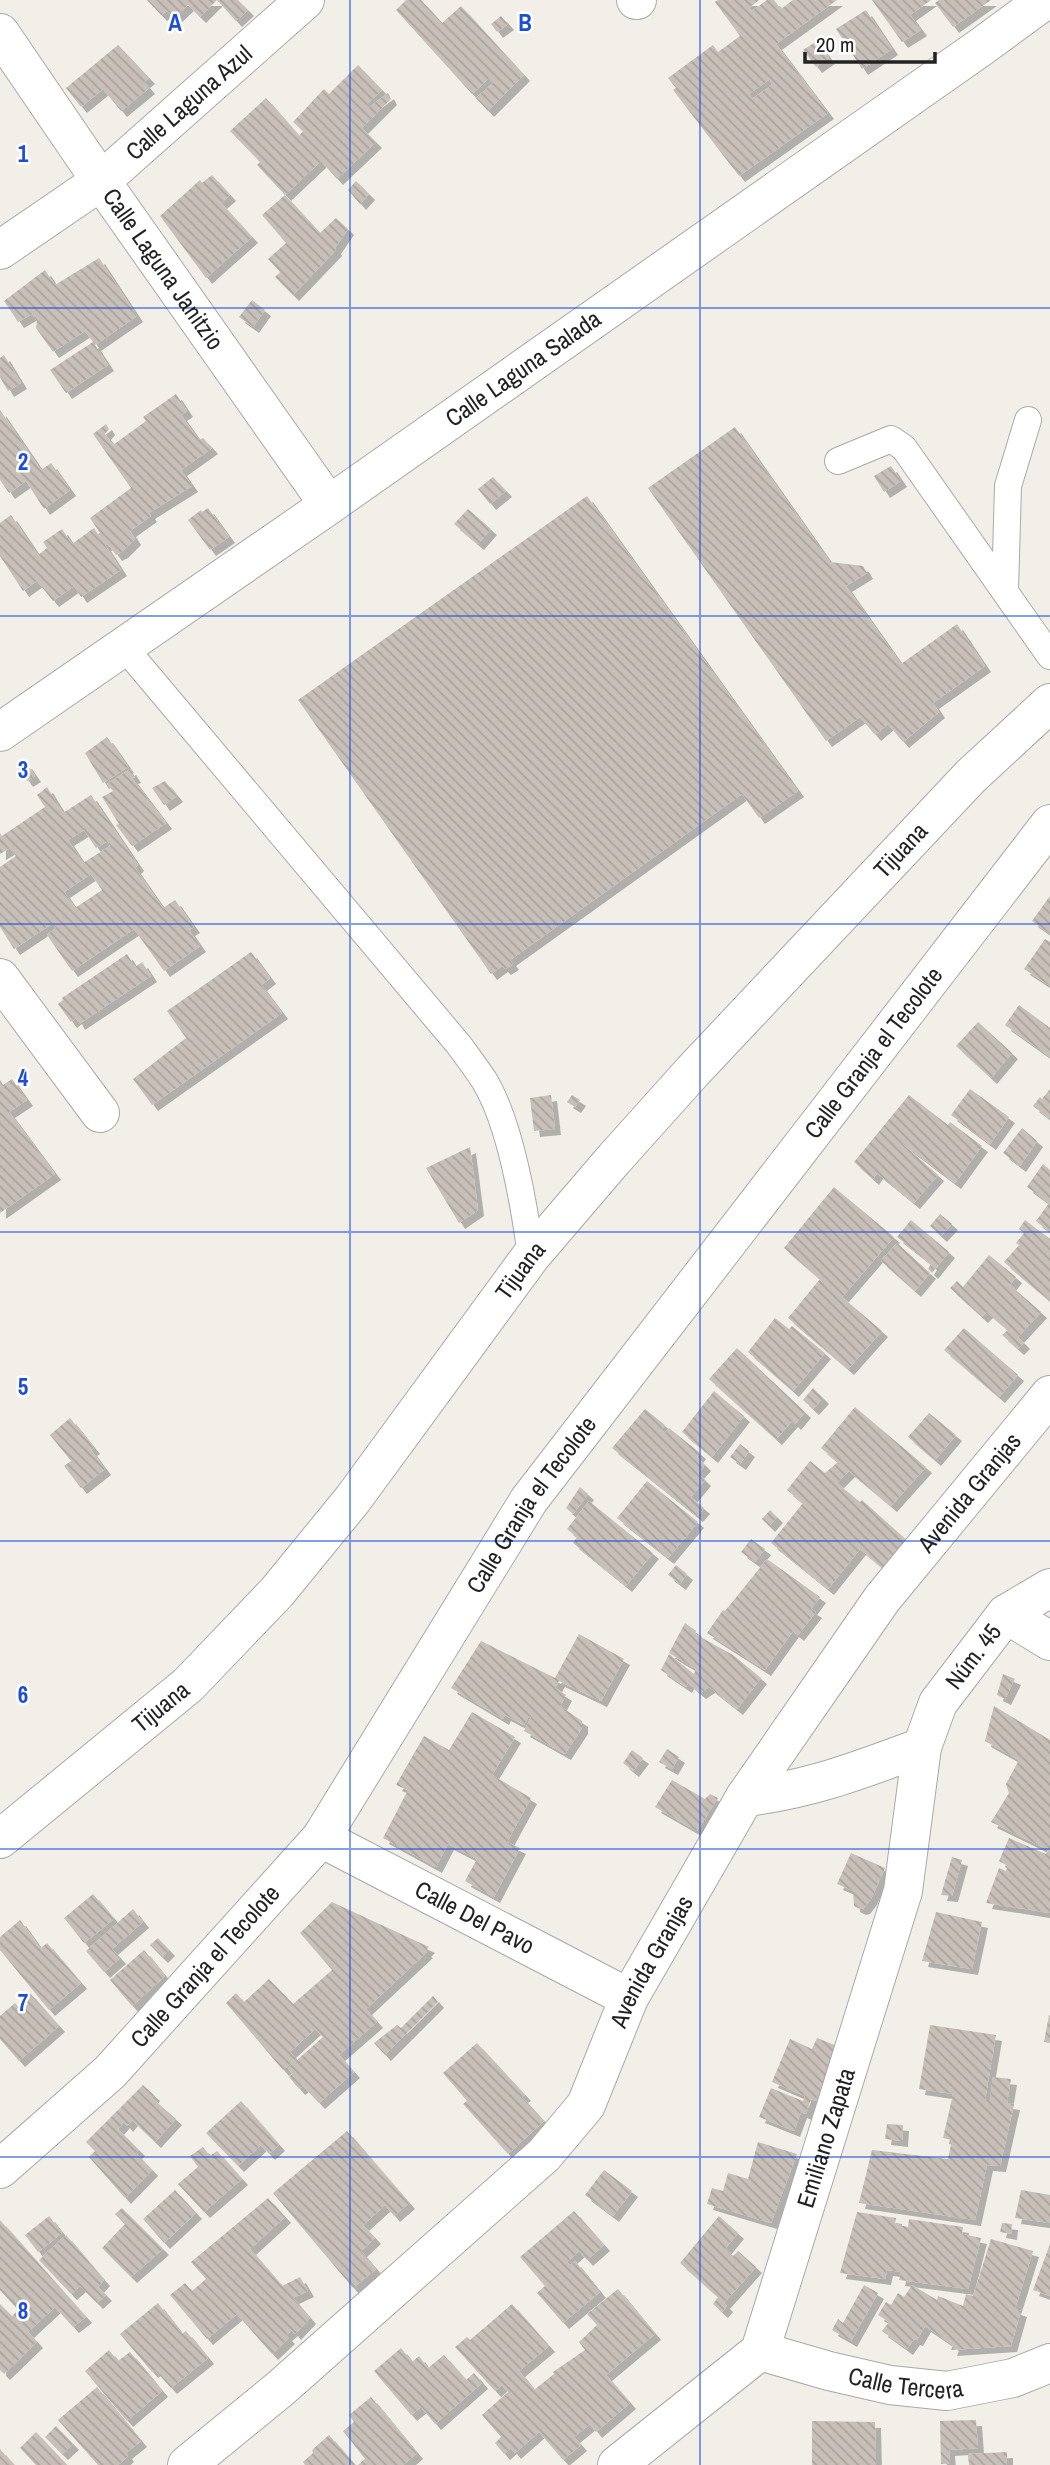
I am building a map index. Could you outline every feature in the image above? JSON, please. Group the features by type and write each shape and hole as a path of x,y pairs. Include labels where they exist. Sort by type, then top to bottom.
{"street":[{"name":"Calle Laguna Azul","path":"0,250 101,181 306,0"},
{"name":"Calle Laguna Salada","path":"0,732 329,505 1045,0"},
{"name":"Calle Laguna Janitzio","path":"0,33 329,505"},
{"name":"Tijuana","path":"0,1839 188,1685 277,1592 353,1499 531,1256 693,1071 971,776 1050,703"},
{"name":"Calle Granja el Tecolote","path":"0,2169 110,2072 321,1838 530,1500 1050,824"},
{"path":"0,978 100,1114"},
{"name":"Avenida Granjas","path":"187,2465 281,2388 544,2155 586,2105 629,1998 745,1797 882,1599 1050,1395"},
{"name":"Núm. 45","path":"922,1746 939,1703 1006,1614 1050,1588"},
{"path":"1006,1614 1050,1641"},
{"path":"745,1797 784,1793 838,1778 922,1746"},
{"name":"Emiliano Zapata","path":"760,2351 903,1891 922,1746"},
{"name":"Calle Del Pavo","path":"321,1838 629,1998"},
{"path":"617,2465 760,2351"},
{"name":"Calle Tercera","path":"760,2351 890,2385 947,2391 1013,2378 1050,2363"}],"lane":[{"path":"1005,591 1008,486 1028,420"},
{"path":"838,461 891,439 904,448 1050,656"},
{"path":"124,647 458,1045 484,1081 499,1113 523,1200 531,1256"}],"building":[{"path":"147,0 217,0 200,17 188,5 174,18 167,11 161,15"},
{"path":"217,0 238,0 248,10 236,21"},
{"path":"406,0 421,0 442,23 461,6 524,75 488,111 476,98 493,83 489,78 472,94 396,10"},
{"path":"759,0 749,8 752,11 767,0 774,0 781,9 793,0 837,0 776,44 828,113 739,176 673,90 676,88 668,78 713,45 718,52 740,36 715,2","holes":["770,79 772,85 752,99 749,94"]},
{"path":"872,0 931,0 910,15 921,30 902,42"},
{"path":"939,0 991,0 953,27 935,3"},
{"path":"866,10 892,49 862,69 836,29"},
{"path":"501,16 508,24 497,32 491,24"},
{"path":"817,41 829,58 816,67 803,50"},
{"path":"118,45 149,78 144,82 149,88 121,111 103,89 81,107 66,88"},
{"path":"358,65 382,90 366,105 368,108 388,93 391,99 362,128 376,142 337,179 321,161 285,195 257,165 260,162 230,131 266,98 299,136 303,131 293,122 324,89 329,94"},
{"path":"212,175 230,195 221,203 252,237 206,278 160,216 200,180 202,183"},
{"path":"356,181 369,194 360,204 348,190"},
{"path":"285,195 320,233 336,218 348,229 336,250 293,295 275,277 280,272 268,259 286,243 262,215"},
{"path":"99,258 137,316 95,345 108,365 66,393 50,370 93,342 85,331 53,352 36,328 37,321 32,314 18,322 4,301 45,270 55,285"},
{"path":"252,300 265,310 253,327 239,317"},
{"path":"4,355 21,383 8,391 0,377 0,358"},
{"path":"176,394 187,411 181,415 199,440 203,438 212,448 181,470 192,486 149,513 151,516 130,531 135,539 122,552 116,555 108,544 105,545 121,570 81,597 74,586 53,601 37,581 23,591 0,556 0,523 11,515 38,555 47,548 43,542 62,529 72,544 94,528 100,533 90,518 131,488 93,434 106,424 109,429 105,434 113,445 146,421 143,417"},
{"path":"0,410 41,470 51,463 70,490 44,509 26,481 9,493 0,480"},
{"path":"735,427 830,562 863,566 867,573 846,586 901,664 957,624 985,666 933,703 939,712 903,742 888,724 875,735 860,717 826,741 648,488"},
{"path":"891,466 901,481 884,492 874,476"},
{"path":"493,477 506,491 490,504 478,489"},
{"path":"587,496 798,791 759,818 742,794 510,960 513,964 505,969 502,966 491,974 298,700"},
{"path":"208,508 229,537 210,550 188,520"},
{"path":"468,509 491,529 478,544 454,524"},
{"path":"107,737 128,767 103,783 85,753"},
{"path":"26,763 35,776 27,781 18,768"},
{"path":"130,769 135,777 132,778 166,823 132,846 116,825 119,824 102,797 113,791 107,784"},
{"path":"165,781 177,796 164,805 152,788"},
{"path":"47,787 63,813 91,795 138,865 135,868 163,908 175,900 194,927 189,930 200,946 164,971 134,929 72,971 47,935 56,928 53,923 14,949 0,927 0,867 16,856 10,848 0,854 0,833 2,836 45,807 37,795","holes":["84,830 96,848 108,841 110,846 83,863 68,840","91,874 102,890 75,908 64,892"]},
{"path":"1050,896 1050,934 1032,921"},
{"path":"1045,939 1050,942 1050,986 1024,969"},
{"path":"251,952 270,978 261,985 282,1013 152,1105 133,1079 186,1038 167,1011"},
{"path":"127,954 135,967 142,962 151,976 79,1024 76,1018 71,1022 58,1004 62,998"},
{"path":"1019,1005 1050,1028 1050,1057 1005,1025"},
{"path":"978,1022 1012,1053 991,1078 956,1046"},
{"path":"12,1079 27,1100 9,1112 55,1174 0,1213 0,1080 3,1085"},
{"path":"970,1089 1009,1117 990,1144 951,1115"},
{"path":"1050,1089 1050,1117 1049,1118 1033,1106"},
{"path":"551,1095 555,1129 534,1131 530,1098"},
{"path":"572,1095 580,1100 575,1107 567,1102"},
{"path":"909,1095 948,1125 950,1122 982,1146 955,1183 898,1140 938,1175 914,1203 877,1173 873,1179 854,1162"},
{"path":"1022,1128 1037,1141 1020,1166 1003,1153"},
{"path":"470,1147 478,1210 459,1223 426,1168"},
{"path":"1043,1164 1050,1170 1050,1232 1036,1221 1049,1203 1027,1187"},
{"path":"834,1187 894,1237 842,1297 882,1331 848,1369 788,1318 820,1279 784,1248"},
{"path":"940,1214 952,1224 941,1236 930,1226"},
{"path":"911,1220 949,1252 932,1273 928,1269 931,1264 897,1237"},
{"path":"1025,1220 1050,1239 1050,1301 1004,1262 1019,1245 1016,1243 1024,1233 1019,1229"},
{"path":"897,1243 930,1273 915,1291 881,1261"},
{"path":"989,1255 1016,1277 1010,1285 1041,1312 1018,1337 1024,1343 1018,1349 1002,1335 1008,1330 987,1312 982,1317 950,1288 957,1281 963,1287"},
{"path":"775,1318 789,1329 792,1326 825,1353 793,1391 748,1352"},
{"path":"964,1328 1018,1375 999,1397 944,1350"},
{"path":"737,1348 805,1412 795,1424 792,1421 776,1439 709,1379"},
{"path":"813,1388 823,1398 813,1409 803,1400"},
{"path":"714,1391 744,1416 712,1457 682,1432"},
{"path":"855,1407 926,1467 891,1506 849,1471 837,1483 860,1502 862,1500 910,1543 888,1572 860,1549 828,1589 771,1543 803,1503 787,1490 810,1461 825,1473 838,1462 821,1448"},
{"path":"645,1409 665,1425 661,1430 665,1433 669,1428 700,1453 697,1457 705,1465 698,1473 705,1480 691,1497 704,1508 697,1516 612,1448"},
{"path":"929,1413 956,1435 935,1460 908,1437"},
{"path":"70,1418 94,1448 91,1450 105,1469 81,1488 64,1466 71,1461 50,1435"},
{"path":"740,1444 749,1451 740,1464 730,1457"},
{"path":"647,1481 698,1522 668,1558 617,1518"},
{"path":"580,1487 588,1494 573,1514 566,1508"},
{"path":"589,1501 653,1553 626,1586 573,1543 577,1537 567,1529"},
{"path":"770,1510 777,1517 769,1526 762,1519"},
{"path":"751,1539 765,1549 755,1562 741,1552"},
{"path":"767,1559 820,1597 811,1609 816,1612 798,1635 793,1631 765,1670 707,1633"},
{"path":"676,1565 687,1574 680,1584 668,1575"},
{"path":"685,1623 696,1631 695,1634 733,1655 761,1678 737,1709 709,1687 700,1693 688,1683 686,1687 661,1670 669,1654 694,1674 696,1669 669,1653"},
{"path":"579,1634 624,1659 601,1701 559,1681 555,1688 566,1695 560,1706 582,1721 582,1728 565,1754 524,1731 531,1717 529,1716 524,1725 505,1715 503,1719 451,1688 481,1641 555,1678"},
{"path":"1003,1674 1015,1679 1005,1699 997,1695"},
{"path":"994,1706 1050,1740 1050,1913 986,1903 999,1868 1006,1871 1008,1866 999,1861 1009,1838 1046,1854 1048,1850 991,1822 1009,1793 1006,1784 1019,1760 985,1741"},
{"path":"472,1712 515,1737 492,1775 531,1798 507,1842 520,1848 494,1897 465,1881 477,1859 448,1844 436,1867 383,1838 408,1790 396,1785 424,1736 449,1750"},
{"path":"667,1749 679,1757 672,1769 659,1762"},
{"path":"632,1750 643,1758 633,1771 623,1763"},
{"path":"672,1780 705,1799 710,1794 718,1798 697,1831 655,1807"},
{"path":"851,1853 885,1868 871,1899 860,1909 854,1906 853,1891 837,1884"},
{"path":"952,1857 962,1860 952,1896 941,1895"},
{"path":"93,1894 114,1919 84,1943 64,1918"},
{"path":"332,1902 429,1947 425,1951 427,1952 366,2009 377,2022 339,2055 354,2072 319,2103 303,2086 299,2089 289,2077 292,2074 288,2068 323,2037 315,2029 290,2052 296,2059 283,2070 226,2003 236,1993 244,2002 269,1979 293,2004 332,1970 300,1933"},
{"path":"133,1909 143,1922 112,1949 120,1958 104,1972 86,1951"},
{"path":"936,1912 982,1922 972,1969 922,1961"},
{"path":"20,1920 38,1945 41,1948 47,1943 81,1983 49,2010 0,1950 0,1937"},
{"path":"158,1938 169,1950 162,1957 150,1945"},
{"path":"144,1950 165,1976 132,2006 110,1980"},
{"path":"29,1992 59,2026 19,2061 0,2039 0,2016 15,2003 21,2010 28,2004 22,1998"},
{"path":"433,1996 438,2002 385,2055 374,2043 397,2025 401,2028"},
{"path":"1050,2016 1050,2043 1044,2042"},
{"path":"930,2025 996,2035 985,2100 990,2100 993,2077 1011,2079 1007,2103 1014,2104 1000,2166 987,2165 975,2220 859,2203 872,2150 948,2159 952,2140 943,2138 953,2094 919,2089"},
{"path":"817,2038 837,2046 816,2101 811,2099 806,2114 801,2112 794,2131 759,2117 771,2088 803,2101 805,2096 772,2082 790,2039 812,2049"},
{"path":"477,2043 525,2095 522,2097 544,2121 508,2154 463,2104 467,2101 443,2073"},
{"path":"143,2085 154,2095 152,2098 176,2119 155,2142 132,2120 127,2126 124,2122 118,2129 139,2150 136,2153 152,2170 125,2198 89,2157 95,2151 86,2142"},
{"path":"241,2101 279,2145 269,2154 261,2145 238,2166 206,2133"},
{"path":"887,2124 903,2125 902,2141 885,2139"},
{"path":"347,2131 409,2203 394,2216 385,2205 363,2225 375,2238 361,2251 376,2269 353,2288 273,2193"},
{"path":"758,2142 797,2154 771,2223 707,2204 712,2188 723,2191 728,2173 748,2179"},
{"path":"203,2147 210,2156 217,2151 242,2179 204,2212 178,2184 198,2167 190,2156"},
{"path":"604,2170 632,2191 613,2216 585,2195"},
{"path":"175,2190 196,2213 164,2243 143,2219"},
{"path":"1021,2190 1050,2195 1050,2223 1015,2218"},
{"path":"268,2198 285,2217 250,2249 282,2286 300,2277 308,2291 293,2298 310,2318 295,2334 292,2330 286,2335 289,2338 272,2354 237,2314 207,2339 170,2295 185,2283 192,2291 206,2279 191,2262"},
{"path":"122,2208 163,2249 131,2277 102,2248 125,2224 115,2214"},
{"path":"574,2211 604,2245 587,2260 579,2251 567,2262 570,2265 575,2261 600,2292 563,2323 537,2293 545,2286 520,2257"},
{"path":"857,2212 896,2218 895,2224 908,2227 909,2219 963,2227 962,2234 981,2238 968,2289 899,2280 901,2272 887,2270 885,2279 840,2273"},
{"path":"49,2216 62,2233 38,2252 25,2235"},
{"path":"719,2216 738,2233 725,2249 733,2256 738,2251 756,2267 724,2303 727,2306 722,2312 713,2304 718,2297 680,2263"},
{"path":"0,2220 86,2317 73,2327 55,2307 28,2332 37,2342 4,2374 0,2370 0,2304 12,2316 18,2310 0,2290"},
{"path":"1002,2223 1012,2224 1011,2234 1000,2232"},
{"path":"66,2235 104,2280 98,2287 106,2295 97,2303 80,2286 71,2294 39,2260"},
{"path":"991,2239 1033,2251 1015,2309 1021,2311 1011,2346 951,2350 953,2345 925,2326 917,2340 914,2339 907,2349 882,2331 889,2322 878,2315 886,2302 891,2305 898,2293 904,2297 912,2285 937,2300 938,2296 963,2306 966,2294 973,2296"},
{"path":"1050,2244 1050,2296 1033,2290"},
{"path":"864,2285 878,2293 851,2341 832,2330 838,2319 843,2323"},
{"path":"618,2289 655,2334 606,2375 630,2403 596,2432 590,2424 574,2437 581,2445 563,2460 539,2432 515,2453 511,2448 504,2454 495,2443 501,2437 482,2415 508,2392 502,2385 495,2391 455,2347 467,2337 470,2340 512,2304 549,2346 519,2371 534,2390 554,2374 553,2372 585,2350 579,2342 597,2325 587,2314"},
{"path":"158,2303 182,2334 186,2331 208,2358 171,2388 155,2370 152,2372 120,2334"},
{"path":"401,2348 412,2362 419,2356 428,2368 444,2355 466,2380 474,2373 482,2383 435,2424 421,2407 411,2415 374,2371"},
{"path":"109,2350 118,2361 130,2352 162,2391 127,2421 85,2371"},
{"path":"97,2387 141,2441 126,2453 128,2456 118,2465 98,2465 58,2420"},
{"path":"371,2397 417,2453 403,2465 358,2465 365,2459 343,2431 354,2422 349,2415"},
{"path":"976,2420 978,2448 949,2450 950,2464 941,2464 940,2421"},
{"path":"812,2421 875,2422 876,2465 812,2465"},
{"path":"56,2426 73,2444 62,2454 45,2437"},
{"path":"36,2432 67,2465 36,2465 20,2448"},
{"path":"329,2435 355,2465 305,2465 303,2462 313,2453 312,2450"},
{"path":"0,2449 14,2465 0,2465"},
{"path":"1007,2452 1007,2465 969,2465 968,2454"}]}
